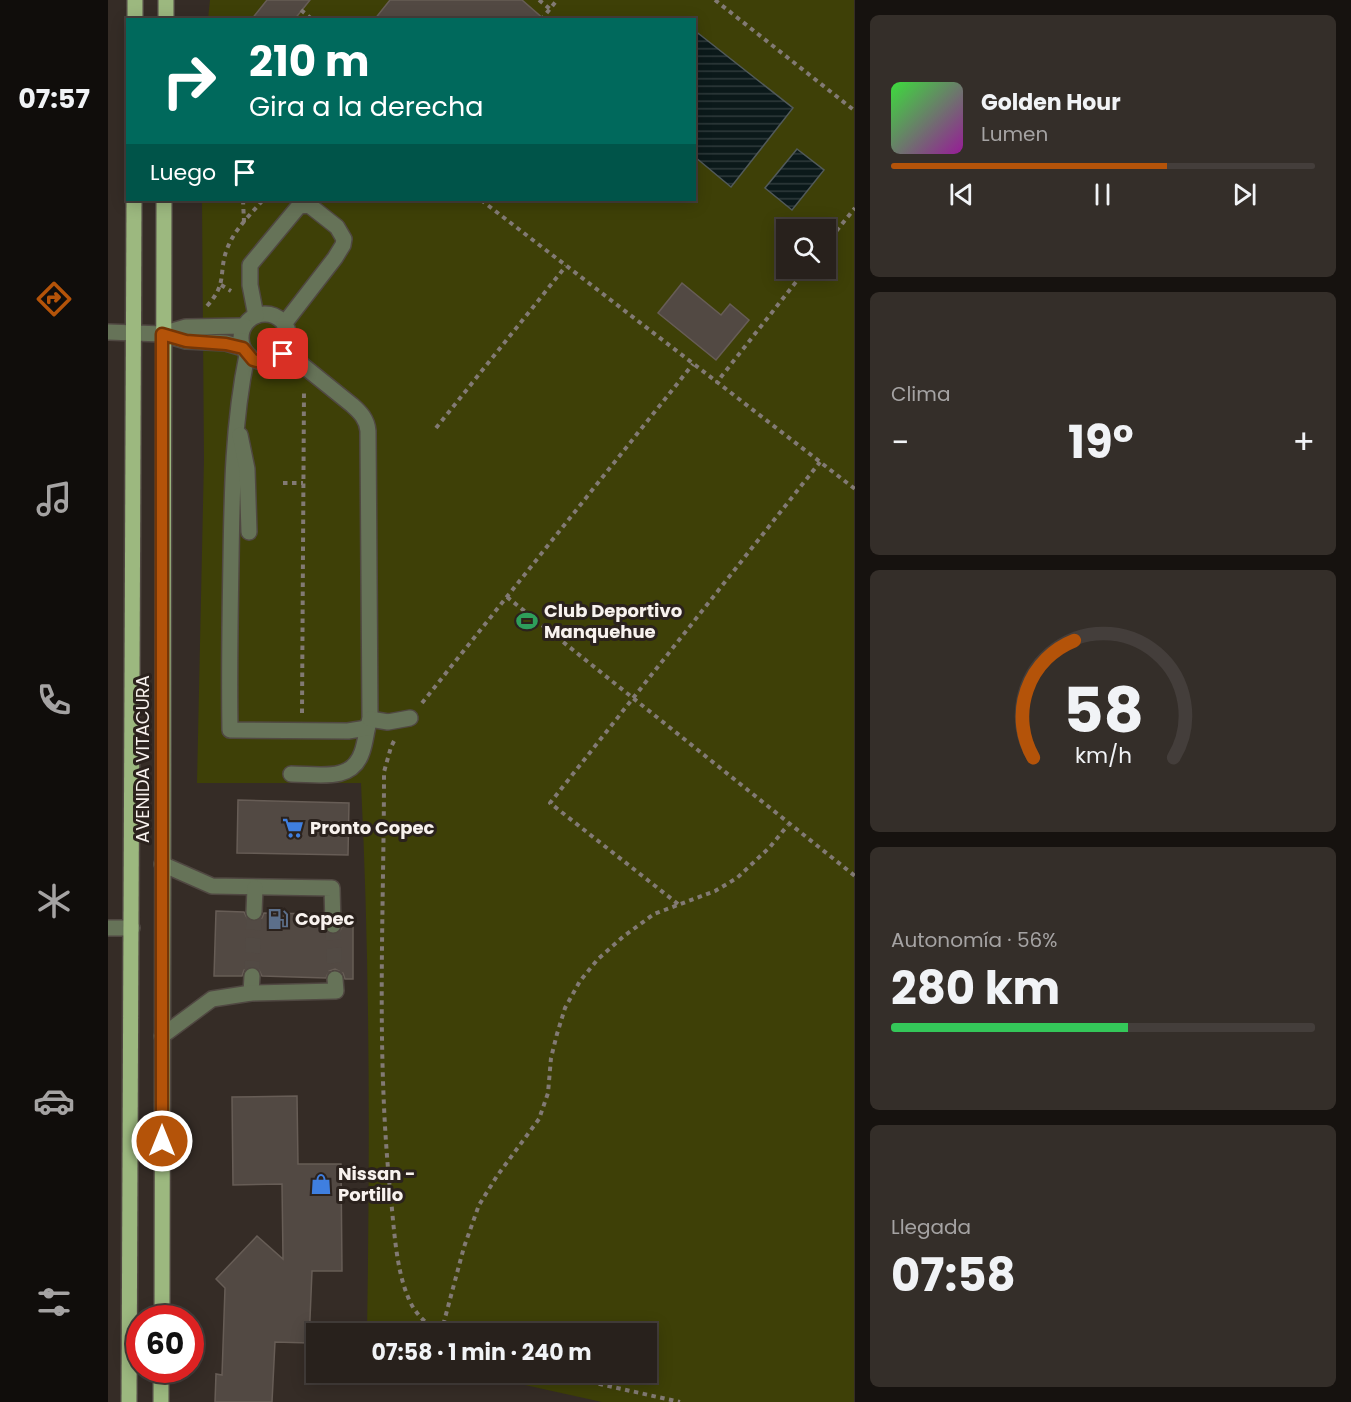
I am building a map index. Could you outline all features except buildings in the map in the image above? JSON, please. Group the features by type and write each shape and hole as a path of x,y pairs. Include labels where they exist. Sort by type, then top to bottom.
{"main road":[{"path":"135,0 135,18"},
{"path":"166,0 166,18"},
{"name":"AVENIDA VITACURA","path":"129,1402 134,201"},
{"name":"AVENIDA VITACURA","path":"162,1305 164,201"},
{"path":"161,1383 161,1402"}],"street":[{"path":"284,324 343,245 341,233 333,223 309,204 299,206 250,265 250,285 253,298 250,321 241,333 245,352 234,452 231,518 230,730 348,731 368,724 410,718"},
{"path":"108,332 162,334 186,341 226,344 261,362 277,359 285,351 289,339 284,324 272,315 250,321 186,327 162,334"},
{"path":"285,351 352,405 367,423 368,724 360,759 349,771 340,774 291,774"},
{"path":"237,424 247,469 249,532"},
{"path":"162,864 212,886 332,888 333,925"},
{"path":"254,912 255,888"},
{"path":"108,928 132,928"},
{"path":"251,993 252,976"},
{"path":"162,1036 212,999 251,993 336,991 335,979"}],"path":[{"path":"539,0 550,9"},
{"path":"543,18 557,0"},
{"path":"715,0 855,111"},
{"path":"301,10 311,18"},
{"path":"243,201 244,223"},
{"path":"198,310 206,308 221,285 225,253 230,242 262,201"},
{"path":"482,201 855,489"},
{"path":"836,231 855,208"},
{"path":"436,428 566,266"},
{"path":"717,382 798,279"},
{"path":"221,285 253,298"},
{"path":"428,1323 417,1314 408,1298 395,1237 386,1145 381,1026 384,772 391,747 410,718 693,364"},
{"path":"302,730 305,367"},
{"path":"678,904 550,803 820,462"},
{"path":"283,483 303,483"},
{"path":"507,597 788,825 855,876"},
{"path":"444,1323 479,1205 497,1176 539,1119 548,1093 551,1058 565,1008 580,981 598,959 654,914 716,891 737,878 770,847 788,825"},
{"path":"595,1383 680,1402"}],"shaded area":[{"name":"Club Deportivo Manquehue","path":"210,0 854,0 854,1402 602,1402 516,1383 657,1383 657,1323 367,1323 368,1058 361,783 197,783 204,459 202,201 696,201 696,18 208,18"},
{"path":"696,32 793,108 731,187 696,158"},
{"path":"797,149 824,170 792,210 765,188"}],"tunnel":[{"path":"252,976 254,912"},
{"path":"333,925 335,979"}],"place":[{"name":"Club Deportivo Manquehue","path":"527,621"},
{"name":"Pronto Copec","path":"293,828"},
{"name":"Copec","path":"278,919"},
{"name":"Nissan - Portillo","path":"321,1184"}],"route":[{"path":"162,1141 162,334 186,341 226,344 243,348 253,360 261,362 269,362 283,354"}]}
